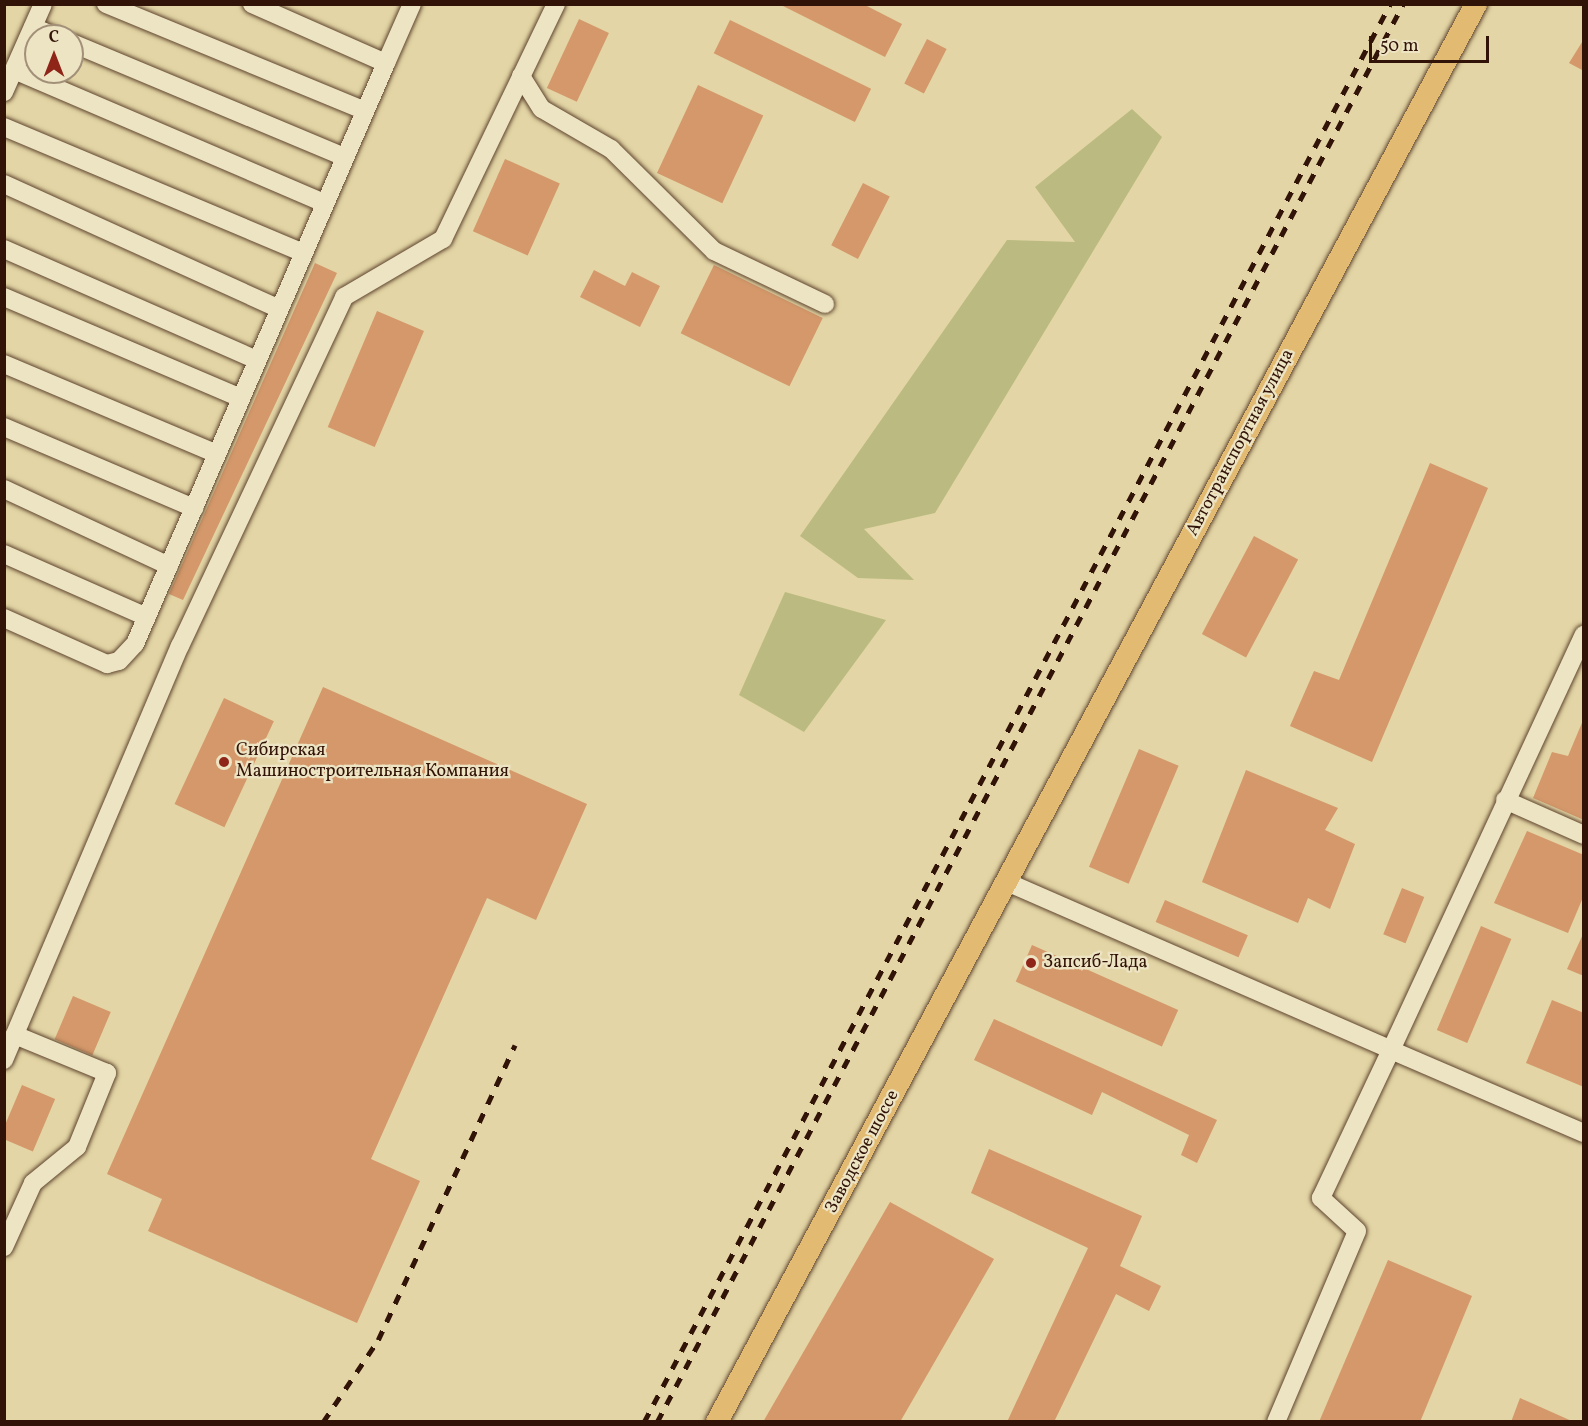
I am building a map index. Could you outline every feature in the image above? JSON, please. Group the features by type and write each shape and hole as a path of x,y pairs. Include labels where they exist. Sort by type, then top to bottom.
{"main road":[{"name":"Автотранспортная улица","path":"1006,882 1476,4"},
{"name":"Заводское шоссе","path":"717,1422 1006,882"}],"lane":[{"path":"34,24 43,4"},
{"path":"106,4 365,111"},
{"path":"252,4 386,63"},
{"path":"4,618 107,664 119,662 135,644 412,4"},
{"path":"4,1060 180,646 344,297 443,239 556,4"},
{"path":"4,92 24,47"},
{"path":"84,48 345,158"},
{"path":"14,70 325,203"},
{"path":"521,76 542,109 611,149 714,252 825,304"},
{"path":"4,127 303,253"},
{"path":"4,184 279,309"},
{"path":"4,249 257,360"},
{"path":"4,297 236,396"},
{"path":"4,364 217,454"},
{"path":"4,427 194,508"},
{"path":"4,489 169,566"},
{"path":"4,554 147,617"},
{"path":"1276,1422 1357,1231 1321,1198 1584,635"},
{"path":"1505,800 1584,835"},
{"path":"1006,882 1584,1133"},
{"path":"4,1247 33,1183 77,1148 106,1073 15,1035"}],"green space":[{"path":"1132,109 1162,137 935,513 864,529 914,580 858,578 800,536 1007,240 1075,242 1035,187"},
{"path":"785,592 886,620 804,732 739,695"}],"building":[{"path":"779,4 863,4 902,24 885,57"},
{"path":"579,19 609,33 577,102 547,88"},
{"path":"730,20 871,89 855,122 714,53"},
{"path":"927,39 947,49 924,94 904,84"},
{"path":"1584,39 1584,71 1569,63"},
{"path":"698,85 763,115 722,203 657,173"},
{"path":"505,159 560,183 528,256 473,231"},
{"path":"863,183 890,197 858,259 831,245"},
{"path":"315,263 337,273 183,600 169,594"},
{"path":"714,265 823,318 789,386 681,333"},
{"path":"594,270 625,286 632,272 660,286 640,327 580,297"},
{"path":"377,311 424,331 375,447 328,427"},
{"path":"1430,463 1488,488 1372,762 1290,726 1314,671 1339,680"},
{"path":"1254,536 1298,559 1246,657 1202,634"},
{"path":"323,687 587,804 536,920 487,898 371,1159 420,1181 357,1323 148,1231 162,1199 107,1174"},
{"name":"Сибирская Машиностроительная Компания","path":"224,698 274,721 224,827 175,804"},
{"path":"1584,718 1584,820 1533,798 1552,752 1568,756"},
{"path":"1139,749 1179,766 1129,884 1089,867"},
{"path":"1246,770 1338,808 1325,830 1355,844 1330,909 1308,898 1298,923 1202,882"},
{"path":"1527,831 1584,855 1584,895 1568,933 1494,903"},
{"path":"1402,888 1424,897 1406,943 1383,934"},
{"path":"1165,900 1248,935 1238,957 1156,922"},
{"path":"1481,926 1511,939 1467,1043 1437,1030"},
{"path":"1584,932 1584,976 1567,969"},
{"path":"1032,945 1178,1010 1162,1047 1016,982"},
{"path":"73,996 111,1012 92,1055 55,1039"},
{"path":"1552,1000 1584,1013 1584,1087 1526,1063"},
{"path":"994,1019 1217,1120 1197,1163 1181,1155 1189,1135 1102,1092 1092,1115 974,1060"},
{"path":"22,1085 55,1099 33,1152 4,1139 4,1127"},
{"path":"989,1149 1142,1216 1120,1266 1161,1286 1149,1311 1116,1294 1054,1422 1007,1422 1088,1248 971,1193"},
{"path":"890,1202 994,1259 900,1422 763,1422"},
{"path":"1388,1260 1472,1296 1420,1422 1319,1422"},
{"path":"1520,1398 1574,1422 1511,1422"}],"railway":[{"path":"644,1422 1390,4"},
{"path":"657,1422 1403,4"},
{"path":"323,1422 378,1340 515,1045"}],"place":[{"name":"Сибирская Машиностроительная Компания","path":"224,762"},
{"name":"Запсиб-Лада","path":"1031,963"}]}
